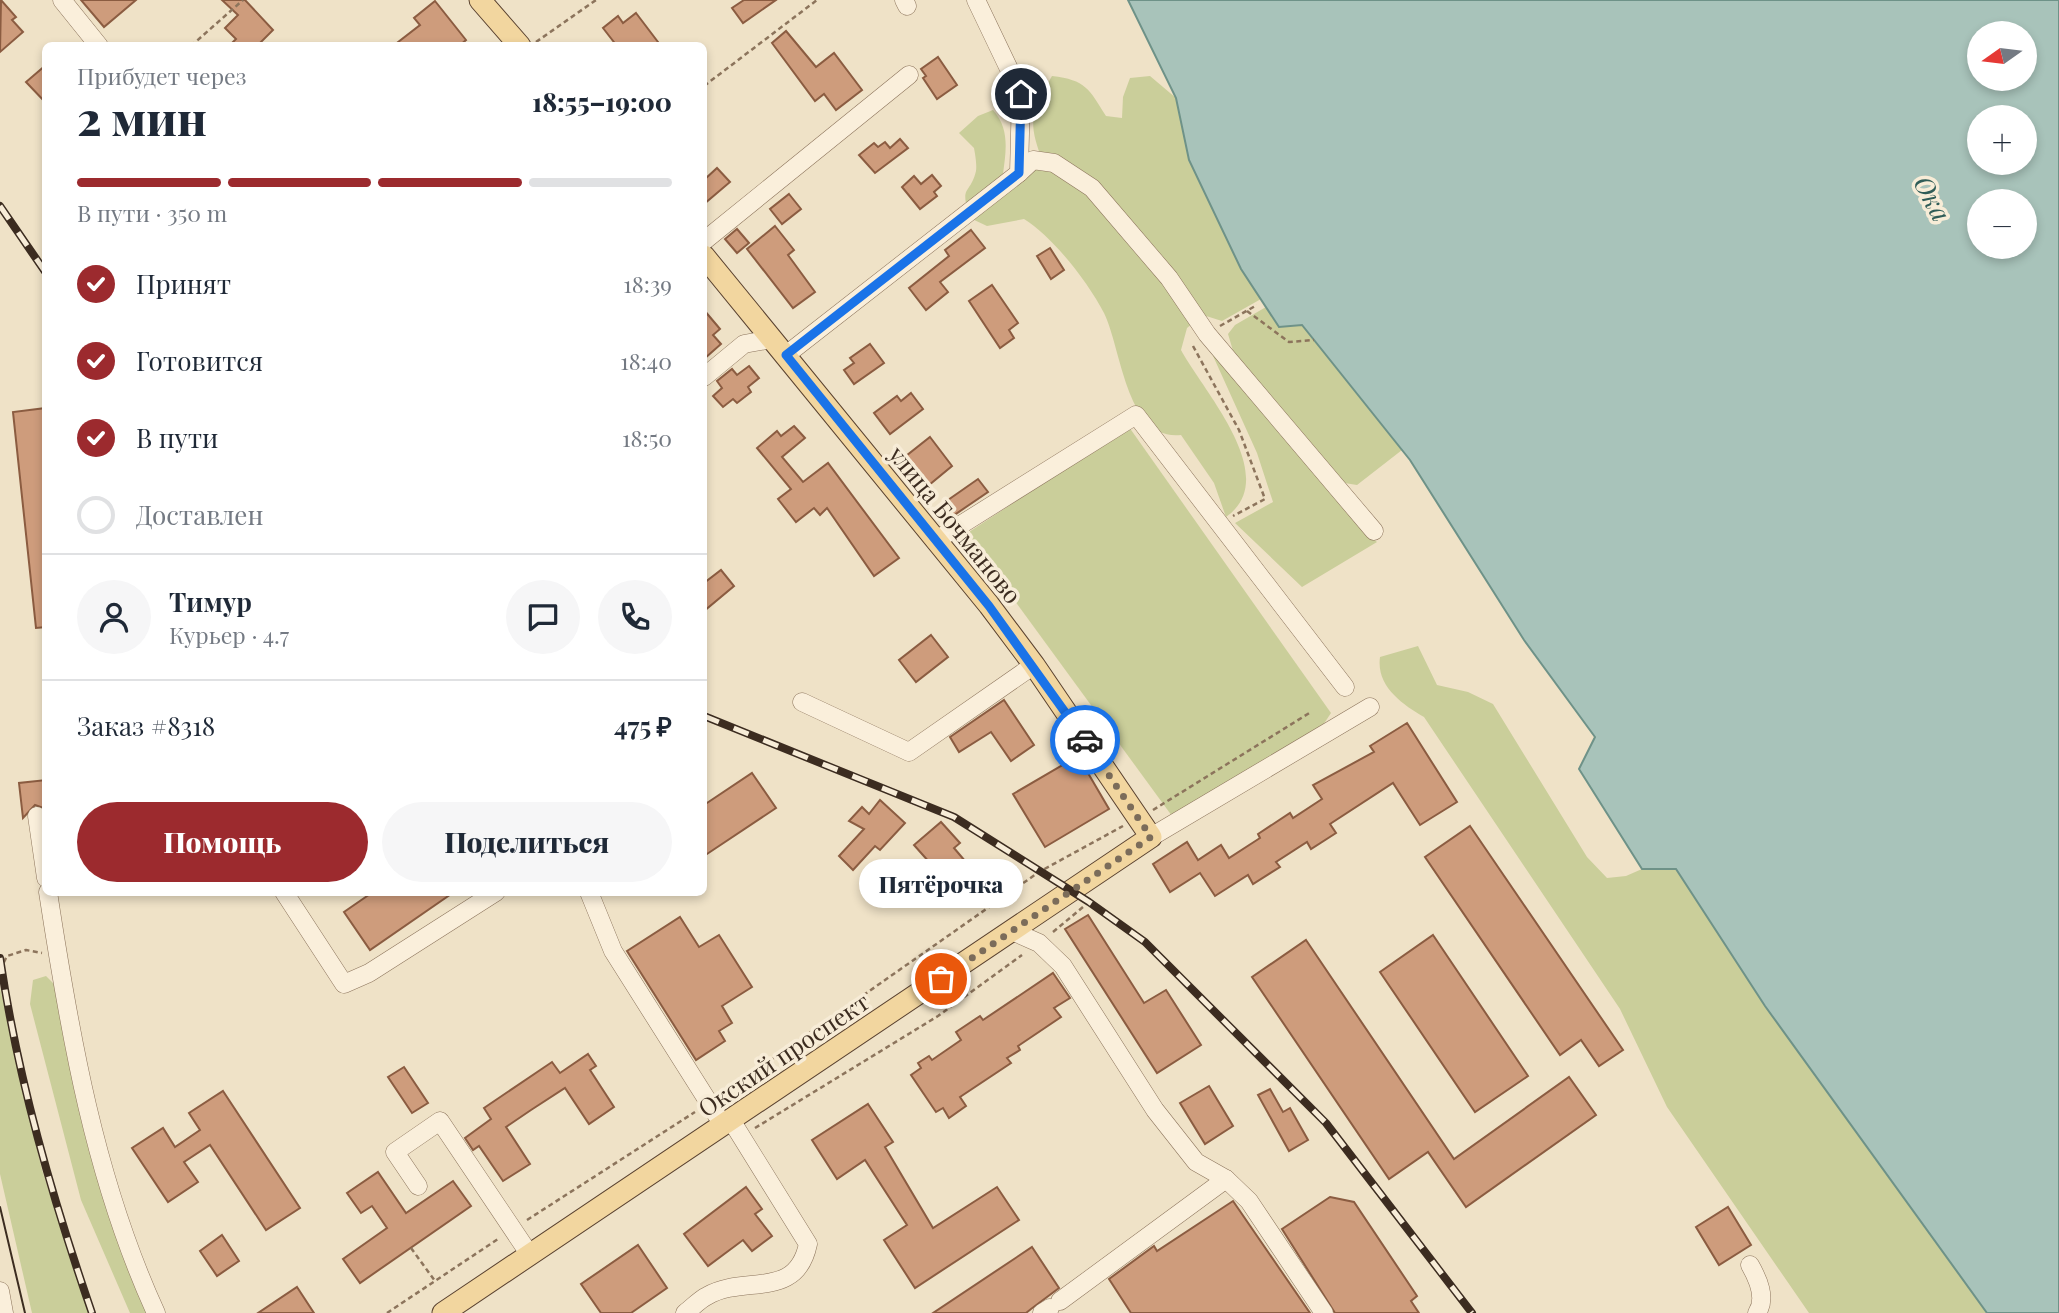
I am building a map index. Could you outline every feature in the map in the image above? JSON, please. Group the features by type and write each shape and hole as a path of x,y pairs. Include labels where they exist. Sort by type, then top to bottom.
{"main road":[{"path":"480,0 517,42"},
{"name":"улица Бочманово","path":"707,260 1034,664 1151,837"},
{"name":"Окский проспект","path":"443,1313 732,1127 1151,837"}],"street":[{"path":"62,0 96,42"},
{"path":"976,0 1021,94 1019,173"},
{"path":"707,239 909,75"},
{"path":"786,355 1033,160 1054,163 1091,188 1169,278 1207,334 1374,531"},
{"path":"707,375 744,344 772,339"},
{"path":"935,541 1136,415 1345,687"},
{"path":"802,702 909,752 1034,664"},
{"path":"1151,837 1370,707"},
{"path":"37,816 42,850"},
{"path":"49,896 68,1021 107,1185 137,1273 156,1313"},
{"path":"287,896 344,984 369,973 490,896"},
{"path":"591,896 612,951 710,1102 732,1127 808,1244 804,1262 789,1278 708,1295 685,1313"},
{"path":"1012,931 1039,943 1063,966 1155,1110 1196,1162 1226,1180 1249,1201 1324,1313"},
{"path":"418,1186 395,1152 440,1121 530,1255"},
{"path":"1050,1307 1226,1180"},
{"path":"1750,1265 1759,1282 1762,1306 1758,1313"},
{"path":"0,1291 4,1313"}],"path":[{"path":"196,42 243,0"},
{"path":"537,42 596,0"},
{"path":"707,84 817,0"},
{"path":"1233,516 1265,499 1239,430 1192,348 1198,339 1257,305"},
{"path":"1247,311 1289,342 1314,340"},
{"path":"387,1313 710,1102 1040,872 1138,818 1311,712"},
{"path":"732,1127 938,1016 1039,943 1089,902"},
{"path":"0,970 7,957 26,950 58,956"},
{"path":"411,1248 435,1281"}],"green space":[{"path":"1052,76 1080,83 1106,116 1122,118 1123,97 1130,78 1150,76 1176,98 1189,160 1241,268 1261,299 1222,321 1203,315 1187,328 1181,350 1220,410 1243,457 1246,480 1241,500 1226,517 1214,483 1181,435 1163,433 1148,424 1137,409 1104,313 1069,261 1024,219 987,226 970,218 965,195 974,179 976,159 974,148 959,133 978,116 993,110 1004,133 1006,149 1003,174 1022,181 1043,162 1033,127 1039,99"},
{"path":"1266,307 1279,327 1302,325 1402,450 1357,485 1332,481 1234,354 1228,334 1235,325"},
{"path":"1209,347 1357,525 1377,542 1302,587 1235,523 1273,502 1257,453"},
{"path":"1129,427 1331,713 1321,728 1172,816 966,534"},
{"path":"1418,646 1437,685 1468,692 1493,704 1587,857 1607,878 1626,876 1642,869 1676,869 1765,1006 1987,1313 1809,1313 1667,1107 1620,1009 1424,717 1399,700 1386,685 1382,677 1380,657"},
{"path":"46,976 54,984 80,1111 102,1192 149,1313 130,1313 81,1200 30,1004 33,980"},
{"path":"0,988 42,1170 89,1313 32,1313 0,1174"}],"water":[{"name":"Ока","path":"1128,0 2059,0 2059,1313 1987,1313 1765,1006 1676,869 1642,869 1579,769 1595,737 1524,640 1410,460 1302,325 1279,327 1241,269 1189,160 1176,98"}],"building":[{"path":"1,0 16,17 12,20 23,32 0,52"},
{"path":"81,0 136,0 104,27"},
{"path":"222,0 245,0 273,30 261,42 233,42 236,39 225,28 238,15"},
{"path":"744,0 776,0 743,23 732,8"},
{"path":"435,1 466,40 398,42 420,25 414,18"},
{"path":"636,13 658,42 614,42 603,28 618,16 623,23"},
{"path":"786,31 816,67 834,53 862,90 836,110 824,94 815,101 772,43"},
{"path":"938,57 957,85 937,99 923,78 926,76 921,69"},
{"path":"42,68 42,99 26,82"},
{"path":"900,139 908,148 875,173 859,155 874,143 878,147 885,142 890,148"},
{"path":"717,168 730,182 707,201 707,177"},
{"path":"932,175 941,186 934,192 937,196 920,209 902,187 914,176 921,184"},
{"path":"789,194 801,209 782,224 770,209"},
{"path":"775,226 794,250 788,255 815,292 793,308 747,249"},
{"path":"737,229 749,243 737,253 725,239"},
{"path":"971,230 985,248 940,282 948,292 926,310 909,288 949,256 945,250"},
{"path":"1050,248 1064,270 1051,279 1037,256"},
{"path":"992,285 1018,323 1009,330 1014,338 1000,348 969,301"},
{"path":"707,314 720,329 713,335 721,344 707,356"},
{"path":"870,344 884,363 854,384 844,370 854,363 850,358"},
{"path":"749,366 759,378 748,387 751,392 737,403 733,399 723,407 713,396 722,388 717,381 732,369 737,375"},
{"path":"911,393 923,409 890,434 874,413 897,396 901,401"},
{"path":"42,408 42,627 36,628 13,412"},
{"path":"794,426 805,438 782,457 803,482 828,463 899,558 874,576 827,508 820,515 814,508 796,522 778,499 791,489 757,448 777,431 781,436"},
{"path":"930,437 952,466 929,485 906,456"},
{"path":"978,479 988,492 947,520 938,507"},
{"path":"721,570 734,586 707,608 707,581"},
{"path":"931,635 948,657 916,682 899,660"},
{"path":"1004,700 1034,745 1011,761 991,732 959,752 950,737"},
{"path":"1407,723 1457,802 1420,825 1393,783 1330,824 1336,833 1311,849 1307,842 1276,862 1280,867 1253,884 1248,875 1215,896 1200,873 1170,892 1153,864 1187,842 1198,860 1221,845 1229,858 1260,838 1258,834 1290,813 1293,818 1322,799 1313,785 1374,752 1370,746"},
{"path":"1078,756 1109,809 1045,847 1013,794"},
{"path":"752,773 776,808 707,854 707,803"},
{"path":"42,780 42,808 35,805 23,818 19,783"},
{"path":"880,800 905,823 880,850 875,846 853,870 839,856 864,829 849,821 862,807 869,814"},
{"path":"941,822 960,843 954,848 965,861 915,904 901,888 930,863 914,845"},
{"path":"1470,826 1623,1050 1599,1066 1581,1040 1560,1055 1425,857"},
{"path":"367,896 448,896 370,950 344,912"},
{"path":"1088,915 1144,1003 1166,990 1201,1045 1157,1073 1065,929"},
{"path":"680,917 699,947 719,935 752,987 722,1006 732,1023 719,1031 725,1041 696,1060 627,951"},
{"path":"1433,935 1528,1076 1475,1112 1380,972"},
{"path":"1306,940 1454,1159 1569,1077 1596,1115 1466,1207 1428,1152 1389,1179 1252,977"},
{"path":"1053,973 1070,998 1054,1008 1061,1017 1018,1046 1020,1050 1007,1058 1011,1063 960,1097 966,1106 949,1118 943,1108 936,1112 911,1075 921,1068 918,1063 929,1056 932,1060 961,1040 956,1032 980,1016 983,1020"},
{"path":"588,1054 596,1066 590,1070 614,1107 589,1124 565,1088 531,1110 506,1127 530,1164 503,1181 479,1146 473,1150 465,1138 491,1119 484,1108 552,1062 560,1073"},
{"path":"404,1067 428,1103 412,1113 388,1077"},
{"path":"1209,1086 1233,1126 1205,1144 1180,1103"},
{"path":"1270,1089 1283,1112 1290,1108 1308,1140 1289,1151 1258,1095"},
{"path":"223,1091 300,1208 266,1230 210,1145 184,1162 198,1182 168,1202 132,1148 163,1128 175,1147 200,1130 189,1113"},
{"path":"868,1104 893,1142 885,1147 933,1228 997,1187 1019,1220 915,1288 884,1240 907,1225 865,1160 837,1179 812,1140"},
{"path":"378,1172 406,1213 453,1181 471,1206 360,1283 343,1259 387,1228 372,1206 361,1213 347,1193"},
{"path":"746,1187 762,1209 755,1214 772,1236 752,1251 743,1240 708,1266 684,1234"},
{"path":"1330,1197 1354,1202 1417,1296 1411,1301 1419,1313 1335,1313 1282,1229"},
{"path":"1233,1201 1310,1313 1131,1313 1109,1279 1154,1246 1157,1251"},
{"path":"1728,1207 1751,1245 1719,1265 1696,1227"},
{"path":"222,1235 239,1261 217,1276 200,1251"},
{"path":"638,1245 667,1288 631,1313 601,1313 581,1284"},
{"path":"1032,1247 1059,1288 1026,1313 933,1313"},
{"path":"297,1287 314,1313 258,1313"}],"tram line":[{"path":"0,1207 25,1313"}],"railway":[{"path":"0,206 42,267"},
{"path":"707,717 954,817 1089,902 1145,942 1326,1123 1472,1313"},
{"path":"0,958 26,1093 63,1226 92,1313"}],"way so far":[{"path":"941,979 1151,837 1085,740"}],"place":[{"name":"Пятёрочка","path":"941,979"}],"route":[{"path":"1021,94 1019,173 786,355 989,606 1034,664 1085,740"}]}
